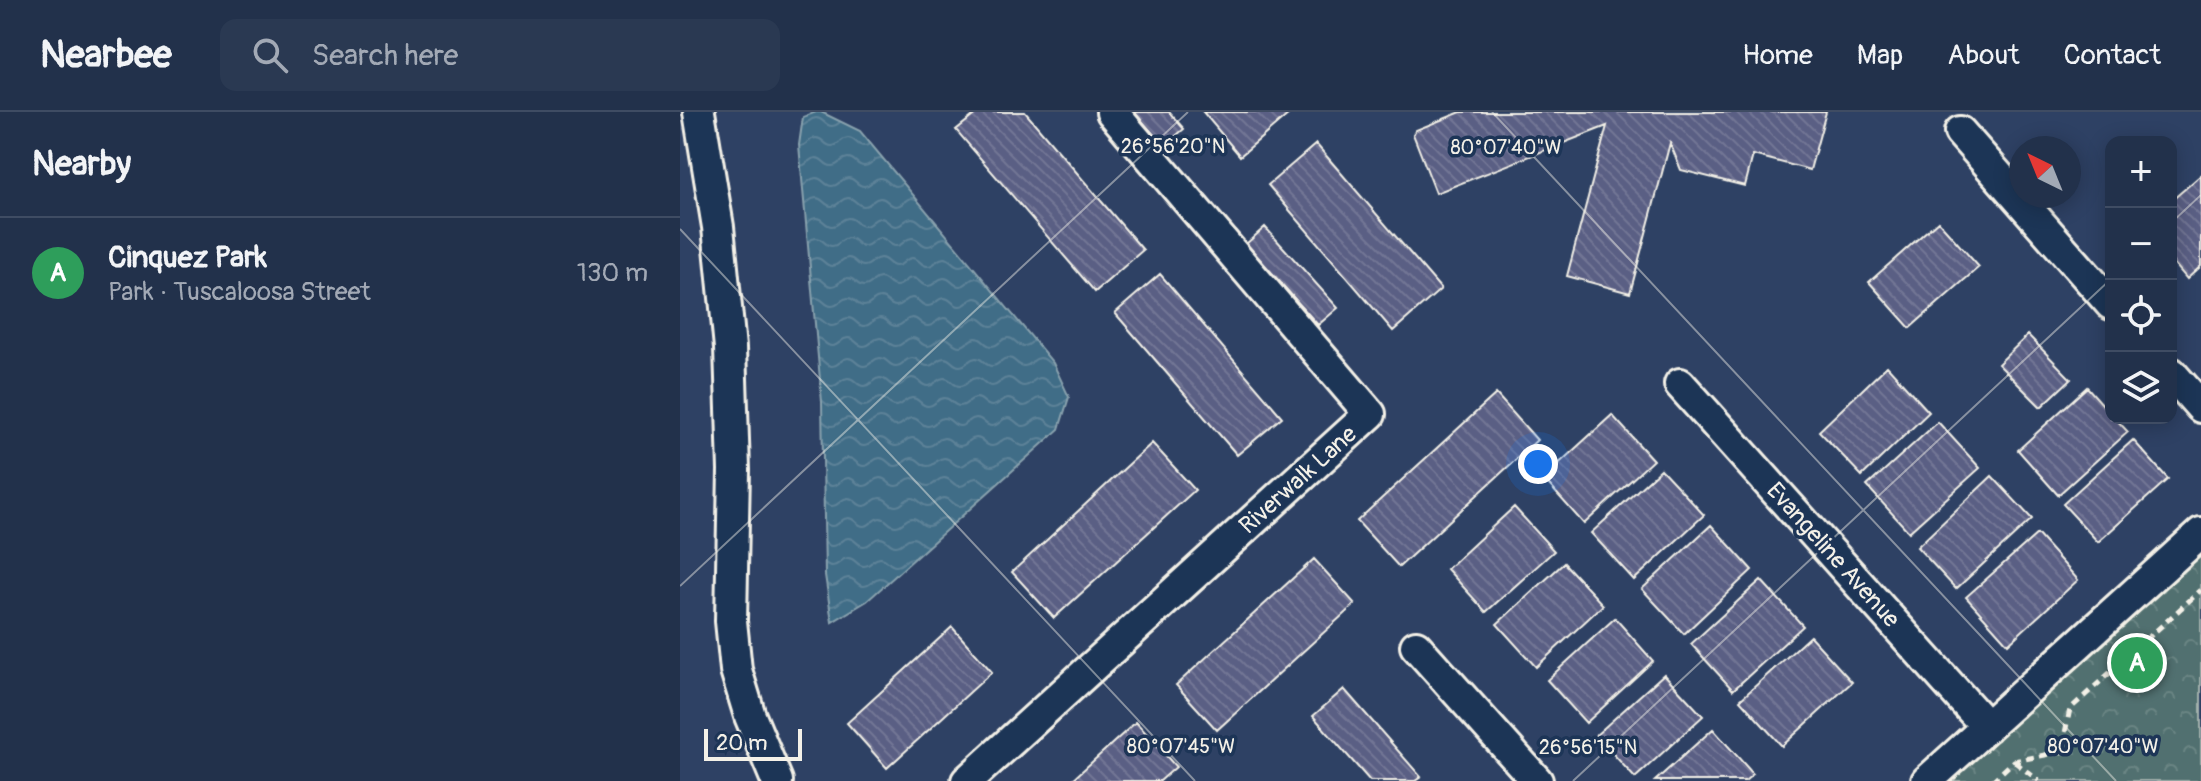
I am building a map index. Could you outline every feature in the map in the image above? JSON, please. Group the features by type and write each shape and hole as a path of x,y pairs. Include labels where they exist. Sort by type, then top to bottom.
{"street":[{"path":"680,115 698,112 718,227 730,348 734,470 731,621 735,658 750,716 777,781"},
{"name":"Riverwalk Lane","path":"967,781 1370,414 1112,112"},
{"path":"1960,132 2105,297"},
{"path":"2177,380 2201,407"},
{"name":"Evangeline Avenue","path":"1680,384 1987,727"},
{"path":"1927,781 2201,533"},
{"path":"1416,646 1537,781"}],"path":[{"path":"1992,781 2014,761 2061,752 2070,709 2201,590"},
{"path":"2014,761 2039,781"}],"green space":[{"path":"2201,546 2201,781 1944,781"}],"water":[{"path":"816,112 860,131 1053,363 1069,397 1059,429 867,601 832,622 825,575 822,402 799,145 803,117"}],"building":[{"path":"978,112 1025,112 1143,250 1095,292 956,130"},
{"path":"1134,112 1169,112 1184,129 1164,146"},
{"path":"1203,112 1287,112 1289,114 1240,156"},
{"path":"1461,112 1826,112 1810,170 1753,155 1745,186 1681,170 1670,143 1630,293 1567,276 1607,126 1436,193 1413,134"},
{"path":"1316,144 1441,289 1393,331 1268,185"},
{"path":"2201,175 2201,266 2187,279 2177,267 2177,196"},
{"path":"1938,221 1979,267 1910,328 1869,282"},
{"path":"1265,227 1338,308 1318,325 1246,244"},
{"path":"1160,274 1282,417 1237,455 1115,313"},
{"path":"2028,335 2071,379 2041,407 1998,364"},
{"path":"1887,366 1929,412 1862,476 1819,431"},
{"path":"2087,387 2105,407 2105,424 2121,424 2128,432 2058,495 2018,450"},
{"path":"1496,394 1537,440 1399,567 1357,521"},
{"path":"1612,415 1653,460 1584,524 1543,478"},
{"path":"1938,422 1980,468 1909,532 1867,486"},
{"path":"2133,440 2168,479 2098,542 2063,504"},
{"path":"1152,443 1195,490 1054,618 1012,572"},
{"path":"1661,469 1704,515 1634,580 1591,533"},
{"path":"1992,476 2032,519 1956,589 1917,547"},
{"path":"1514,507 1554,551 1486,612 1447,569"},
{"path":"1711,525 1752,570 1684,634 1642,589"},
{"path":"2037,534 2078,580 2008,644 1966,597"},
{"path":"1314,559 1355,604 1217,730 1176,685"},
{"path":"1564,563 1603,605 1536,667 1497,624"},
{"path":"1761,580 1803,626 1733,690 1691,644"},
{"path":"1615,618 1653,661 1586,723 1547,680"},
{"path":"952,627 992,672 887,768 847,723"},
{"path":"1810,636 1852,682 1782,746 1740,700"},
{"path":"1664,674 1703,716 1635,778 1596,735"},
{"path":"1344,689 1421,777 1415,781 1370,781 1313,716"},
{"path":"1136,722 1176,767 1160,781 1071,781"},
{"path":"1713,729 1753,774 1745,781 1655,781"}],"place":[{"name":"Cinquez Park","path":"2137,663"}]}
